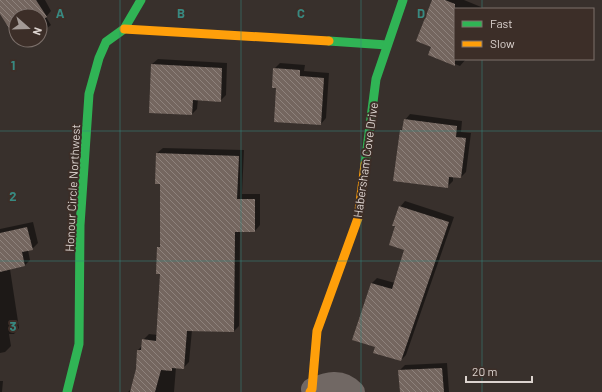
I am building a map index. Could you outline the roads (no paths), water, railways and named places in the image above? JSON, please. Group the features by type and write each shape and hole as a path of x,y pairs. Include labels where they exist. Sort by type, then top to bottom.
{"street":[{"name":"Honour Circle Northwest","path":"67,392 79,344 80,225 89,94 99,58 106,42 124,29 141,0"},
{"name":"Habersham Cove Drive","path":"354,392 349,386 330,382 311,390 317,331 358,218 376,79 403,0"},
{"path":"124,29 387,45"}]}
